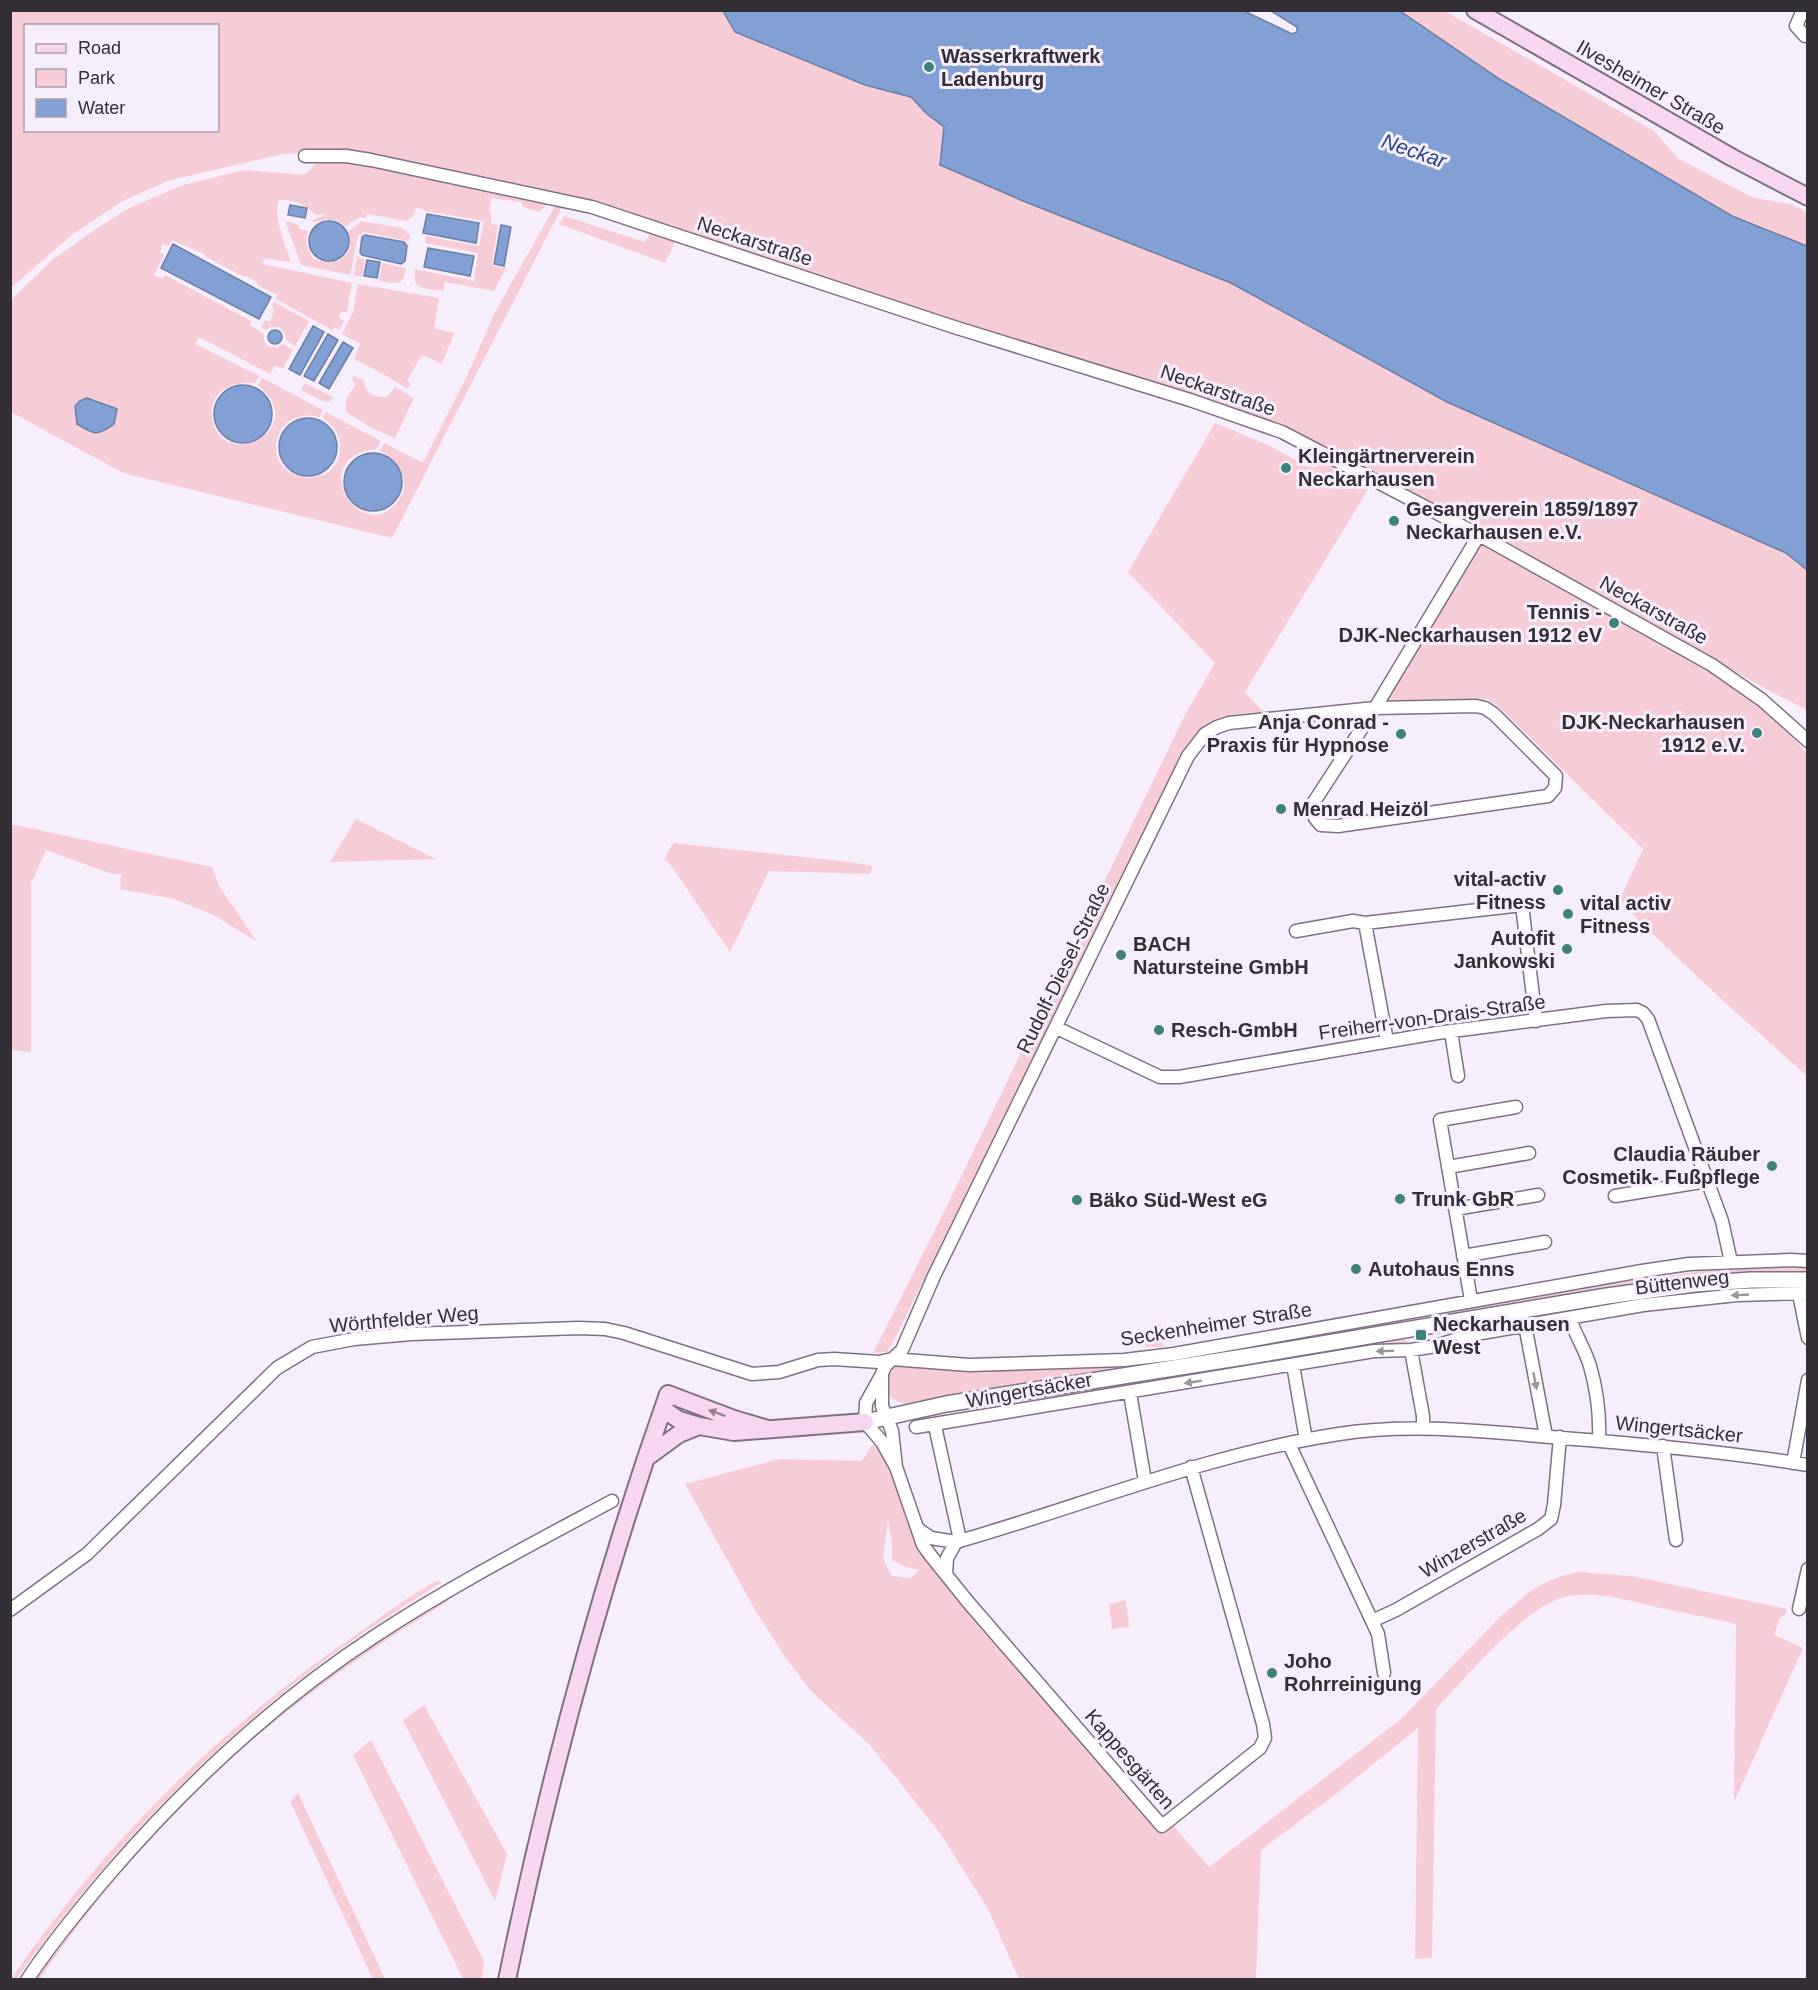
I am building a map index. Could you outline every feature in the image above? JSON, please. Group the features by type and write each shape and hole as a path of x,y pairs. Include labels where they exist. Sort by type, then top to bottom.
{"main road":[{"name":"Ilvesheimer Straße","path":"1475,10 1713,147 1808,197"},
{"path":"665,1401 679,1420 734,1432 866,1422"},
{"path":"665,1401 768,1428"},
{"path":"507,1980 560,1746 592,1630 665,1401"},
{"path":"646,1458 679,1434 699,1426"}],"street":[{"path":"1808,15 1803,10 1797,26 1805,36 1808,36"},
{"name":"Neckarstraße","path":"305,156 346,156 592,207 954,327 1184,398 1282,432 1479,535 1712,665 1762,700 1808,741"},
{"path":"1375,708 1479,535"},
{"name":"Rudolf-Diesel-Straße","path":"866,1422 866,1403 885,1366 902,1350 934,1276 1188,756 1205,734 1229,723 1375,708 1476,706 1485,708 1494,714 1547,765 1556,776 1555,788 1548,795 1338,826 1321,825 1315,818 1312,805 1375,708"},
{"path":"1296,931 1353,921 1365,923 1522,905 1536,1021"},
{"path":"1365,923 1387,1041"},
{"name":"Freiherr-von-Drais-Straße","path":"1057,1028 1160,1077 1179,1077 1451,1032 1606,1011 1630,1009 1643,1013 1648,1019 1671,1077 1722,1221 1731,1262"},
{"path":"1451,1032 1458,1076"},
{"path":"1471,1300 1440,1120 1516,1107"},
{"path":"1448,1167 1529,1153"},
{"path":"1615,1196 1707,1181"},
{"path":"1455,1209 1538,1195"},
{"path":"1463,1256 1545,1242"},
{"name":"Seckenheimer Straße","path":"892,1359 969,1365 1124,1360 1185,1353 1471,1300 1689,1264 1808,1261"},
{"path":"866,1422 1008,1393 1316,1345 1606,1296 1750,1280 1808,1280"},
{"path":"1803,1294 1808,1338"},
{"name":"Büttenweg","path":"1525,1325 1643,1305 1737,1295 1803,1294"},
{"path":"1570,1318 1590,1364 1599,1418 1599,1441"},
{"path":"1525,1325 1546,1436"},
{"name":"Wingertsäcker","path":"916,1427 935,1426 1374,1351 1411,1350 1436,1346 1470,1335 1525,1325"},
{"name":"Wörthfelder Weg","path":"10,1610 87,1554 277,1368 312,1347 354,1339 411,1334 579,1328 605,1329 646,1339 752,1374 765,1374 818,1360 879,1362 892,1359"},
{"path":"1411,1350 1424,1428"},
{"path":"1293,1365 1306,1440"},
{"path":"882,1374 882,1406 887,1417"},
{"path":"1793,1463 1808,1380"},
{"path":"1130,1392 1145,1481"},
{"name":"Kappesgärten","path":"887,1417 892,1431 896,1467"},
{"name":"Kappesgärten","path":"866,1422 882,1442 896,1467 923,1545 946,1575 1162,1826 1260,1748 1265,1738 1191,1467"},
{"path":"935,1426 958,1541 947,1558 946,1575"},
{"name":"Wingertsäcker","path":"958,1541 1191,1467 1306,1440 1376,1430 1424,1428 1482,1430 1663,1446 1808,1465"},
{"name":"Winzerstraße","path":"1372,1621 1406,1605 1538,1529 1551,1519 1560,1437"},
{"path":"1289,1444 1372,1621 1377,1634 1384,1673"},
{"path":"1663,1446 1676,1540"},
{"path":"27,1980 79,1909 139,1840 200,1776 252,1729 308,1684 392,1625 450,1589 612,1501"},
{"path":"918,1529 931,1538 958,1541"},
{"path":"1799,1610 1808,1569"}],"green space":[{"path":"10,11 954,11 1807,360 1807,710 1463,521 1283,427 1218,403 953,321 594,204 337,151 283,154 167,181 121,202 73,234 11,288"},
{"path":"1400,11 1445,11 1654,131 1679,159 1754,198 1791,204 1807,212 1807,246 1732,216 1501,80"},
{"path":"334,162 367,166 549,203 539,212 523,207 521,202 492,198 489,212 491,224 498,225 492,266 506,268 494,291 445,282 443,291 425,289 417,285 414,276 415,269 474,281 478,253 425,243 426,236 479,246 484,221 416,208 413,216 407,221 367,214 366,218 360,217 345,226 341,222 332,220 310,221 328,214 316,215 299,203 279,200 279,223 291,262 264,258 263,264 352,283 347,312 340,312 339,318 344,321 339,330 334,327 332,330 276,299 277,295 257,285 256,281 242,276 204,254 172,240 169,246 163,244 160,252 164,255 154,275 162,279 165,275 251,321 250,325 264,334 264,341 268,346 277,348 283,344 293,350 283,369 275,365 270,374 199,337 195,344 259,376 255,383 231,386 218,394 214,400 212,417 218,434 230,443 244,444 258,440 269,430 275,417 272,402 258,385 262,378 323,410 320,417 297,417 285,424 276,445 278,459 285,469 295,475 308,478 320,476 330,470 338,460 340,445 335,430 323,418 326,412 381,441 376,449 354,456 343,468 341,482 346,497 356,508 370,514 385,513 403,493 401,471 387,455 380,451 384,443 423,463 468,374 494,314 555,206 562,207 392,538 123,473 11,412 11,300 52,260 127,209 183,185 244,170 304,175 317,163"},
{"path":"564,216 645,242 652,230 676,240 665,263 559,224"},
{"path":"285,221 299,225 299,229 308,231 306,244 313,259 329,262 336,261 347,254 350,241 348,232 361,221 402,228 410,235 409,241 364,232 358,236 350,275 301,265"},
{"path":"357,256 365,261 362,277 354,275"},
{"path":"382,263 406,268 403,279 398,283 379,281"},
{"path":"358,284 439,298 434,328 454,333 442,364 422,355 407,381 411,384 408,389 354,359 360,344 342,334 353,312"},
{"path":"274,302 309,321 295,346 286,340 285,333 279,327 265,330 261,327 265,320 270,322"},
{"path":"354,376 364,381 366,389 375,395 387,397 395,387 414,398 395,438 372,428 346,412 346,400 356,383 352,380"},
{"path":"305,383 334,398 329,402 322,401 301,390"},
{"path":"1215,423 1270,446 1310,468 1311,466 1316,468 1320,460 1370,486 1245,692 1266,715 1204,730 1103,921 888,1352 873,1353 1186,713 1215,663 1128,572"},
{"path":"1476,541 1690,660 1714,670 1755,698 1807,753 1807,1076 1720,998 1640,922 1620,899 1643,849 1499,707 1488,699 1397,706 1390,702 1389,696 1393,688"},
{"path":"356,819 436,859 330,862"},
{"path":"10,824 212,867 219,886 257,942 214,915 174,899 120,889 121,874 112,874 46,850 31,883 31,1052 11,1050"},
{"path":"673,843 873,866 870,874 769,871 730,952 670,864 664,860"},
{"path":"1739,1267 1807,1267 1807,1271 1711,1274 1657,1280 1475,1312 1445,1315 1448,1312 1593,1287"},
{"path":"1377,1320 1366,1328 1306,1339 966,1392 905,1404 893,1399 887,1392 886,1384 891,1365 969,1371 1057,1366"},
{"path":"1159,1323 1164,1329 1163,1347 1145,1347 1143,1335"},
{"path":"1401,1338 1409,1342 936,1422 935,1417 1244,1361"},
{"path":"873,1444 890,1463 905,1516 920,1547 961,1602 1080,1742 1162,1833 1172,1824 1209,1867 1401,1719 1501,1616 1533,1589 1558,1577 1578,1572 1632,1576 1787,1609 1785,1615 1780,1618 1774,1635 1803,1648 1734,1802 1736,1624 1621,1599 1585,1595 1561,1598 1546,1605 1512,1630 1436,1709 1432,1958 1415,1959 1418,1728 1340,1791 1261,1850 1256,1979 1019,1979 988,1909 940,1833 869,1744 810,1690 785,1657 757,1613 685,1484 779,1459 862,1461","holes":["888,1519 892,1560 905,1567 920,1570 911,1578 892,1576 883,1559"]},
{"path":"437,1581 442,1582 359,1636 287,1690 201,1765 123,1846 50,1933 16,1979 11,1979 85,1881 125,1835 212,1748 307,1670 396,1606"},
{"path":"448,1598 448,1601 318,1688 244,1747 188,1800 134,1857 85,1917 40,1979 34,1980 62,1939 125,1861 231,1753 324,1677"},
{"path":"1126,1600 1129,1627 1112,1629 1109,1604"},
{"path":"424,1705 507,1854 495,1901 403,1720"},
{"path":"371,1740 484,1961 482,1979 463,1979 353,1755"},
{"path":"298,1793 385,1979 373,1979 290,1801"}],"water":[{"name":"Neckar","path":"1242,10 1292,34 1297,32 1297,27 1271,11 1400,11 1501,80 1732,216 1807,246 1807,570 1786,553 1447,402 1231,283 1028,203 940,165 944,127 927,114 911,97 865,85 735,32 723,11"},
{"path":"290,205 307,208 305,218 288,215"},
{"path":"427,214 479,223 476,243 423,233"},
{"path":"329,221 343,227 349,241 343,255 329,261 315,255 309,241 315,227"},
{"path":"501,225 511,227 504,266 494,264"},
{"path":"365,235 404,242 407,246 405,261 401,264 362,255 360,252 362,237"},
{"path":"173,244 271,297 259,319 161,268"},
{"path":"428,248 474,256 470,276 424,267"},
{"path":"367,260 380,262 377,278 364,276"},
{"path":"313,326 324,332 300,375 289,369"},
{"path":"275,330 280,332 282,337 280,342 275,344 270,342 268,337 270,332"},
{"path":"328,334 338,340 314,381 304,376"},
{"path":"343,342 353,348 329,389 319,383"},
{"path":"237,385 249,385 264,393 272,408 272,420 264,435 249,443 237,443 222,435 214,420 214,408 222,393"},
{"path":"87,398 117,409 114,424 95,433 77,424 75,406"},
{"path":"302,418 314,418 329,426 337,441 337,453 329,468 314,476 302,476 287,468 279,453 279,441 287,426"},
{"path":"367,453 379,453 394,461 402,476 402,488 394,503 379,511 367,511 352,503 344,488 344,476 352,461"}],"place":[{"name":"Wasserkraftwerk Ladenburg","path":"929,67"},
{"name":"Kleingärtnerverein Neckarhausen","path":"1286,468"},
{"name":"Gesangverein 1859/1897 Neckarhausen e.V.","path":"1394,521"},
{"name":"Tennis - DJK-Neckarhausen 1912 eV","path":"1614,623"},
{"name":"DJK-Neckarhausen 1912 e.V.","path":"1757,733"},
{"name":"Anja Conrad - Praxis für Hypnose","path":"1401,734"},
{"name":"Menrad Heizöl","path":"1281,809"},
{"name":"vital-activ Fitness","path":"1558,890"},
{"name":"vital activ Fitness","path":"1568,914"},
{"name":"Autofit Jankowski","path":"1567,949"},
{"name":"BACH Natursteine GmbH","path":"1121,955"},
{"name":"Resch-GmbH","path":"1159,1030"},
{"name":"Claudia Räuber Cosmetik- Fußpflege","path":"1772,1166"},
{"name":"Trunk GbR","path":"1400,1199"},
{"name":"Bäko Süd-West eG","path":"1077,1200"},
{"name":"Autohaus Enns","path":"1356,1269"},
{"name":"Neckarhausen West","path":"1421,1335"},
{"name":"Joho Rohrreinigung","path":"1272,1673"}]}
